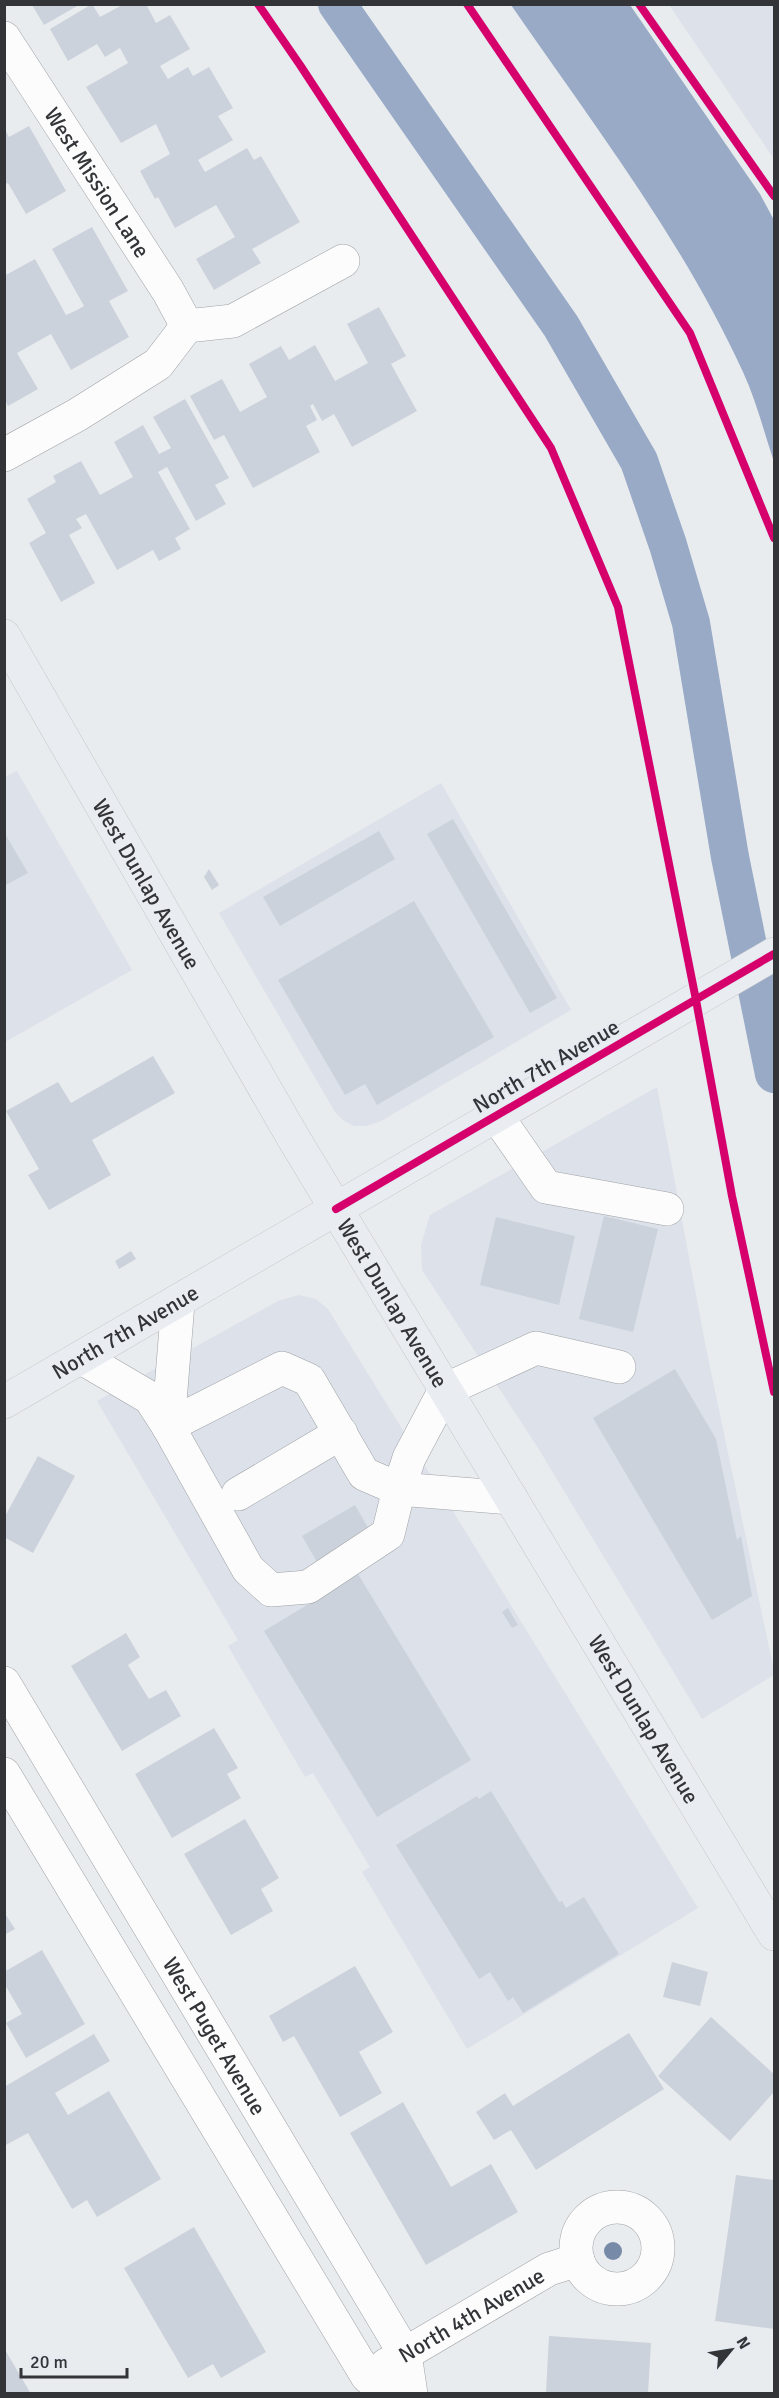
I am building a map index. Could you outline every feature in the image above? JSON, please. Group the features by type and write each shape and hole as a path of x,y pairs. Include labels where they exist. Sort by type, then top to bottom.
{"main road":[{"name":"West Dunlap Avenue","path":"4,636 265,1091 774,1934"},
{"name":"North 7th Avenue","path":"4,1402 178,1303 774,954"}],"street":[{"name":"West Mission Lane","path":"5,41 168,291 187,326"},
{"path":"4,455 77,415 158,364 187,326 233,321 343,261"},
{"path":"496,1115 546,1187 668,1209"},
{"path":"168,1426 178,1303"},
{"path":"82,1358 150,1398 248,1569 271,1590 308,1587 388,1534 409,1458 445,1390 536,1348 619,1367"},
{"path":"168,1426 282,1368 309,1380 364,1474 399,1489 511,1498"},
{"path":"238,1494 341,1433"},
{"name":"West Puget Avenue","path":"4,1683 405,2354 411,2394"},
{"name":"West Puget Avenue","path":"4,1774 377,2385"},
{"path":"204,2105 243,2083"},
{"name":"North 4th Avenue","path":"377,2385 405,2354 549,2269 578,2260"}],"shaded area":[{"path":"669,5 774,5 774,159"},
{"path":"17,771 132,970 5,1042 4,777"},
{"path":"441,783 571,1010 381,1121 366,1126 354,1126 344,1121 335,1112 219,913"},
{"path":"657,1087 706,1348 774,1671 774,1675 702,1719 538,1448 422,1270 421,1245 430,1215"},
{"path":"299,1295 316,1299 328,1309 698,1908 467,2049 362,1872 370,1867 313,1773 305,1777 228,1646 238,1640 97,1401 278,1301"}],"water":[{"path":"511,5 630,5 760,194 774,220 774,462 743,372 693,275 635,183"}],"building":[{"path":"92,4 100,17 124,4 146,4 156,23 170,15 190,49 160,66 168,79 188,67 193,76 209,67 233,108 218,116 233,140 198,160 205,172 247,148 254,160 261,156 300,222 252,249 261,263 214,290 196,259 235,237 216,205 175,228 158,197 155,199 140,171 170,154 156,124 121,143 86,87 128,63 120,48 105,57 97,44 68,61 50,29"},
{"path":"32,5 79,5 44,25"},
{"path":"29,126 66,191 26,214 8,183 4,185 4,128 9,137"},
{"path":"92,227 128,291 109,301 129,337 71,370 51,334 17,353 38,389 8,406 4,398 4,276 35,259 66,315 77,310 84,306 52,249"},
{"path":"379,307 406,356 391,364 417,411 352,447 334,414 322,421 313,404 310,406 317,420 306,426 320,452 253,488 224,435 214,440 190,396 222,379 240,412 267,397 249,364 281,346 289,360 315,345 335,381 368,363 347,324"},
{"path":"185,399 229,478 215,485 226,504 196,521 167,467 158,472 190,529 175,538 181,549 159,561 153,550 117,570 86,514 76,519 82,528 69,535 95,583 61,602 29,543 46,533 27,499 56,482 53,476 81,461 100,495 133,477 114,442 143,425 159,454 171,448 153,417"},
{"path":"453,819 557,998 530,1013 427,834"},
{"path":"379,831 395,859 280,926 263,897"},
{"path":"4,832 28,873 4,886"},
{"path":"209,869 219,885 212,890 204,877"},
{"path":"414,901 494,1037 377,1105 365,1084 345,1095 278,980"},
{"path":"153,1056 175,1093 92,1140 111,1175 49,1210 28,1175 39,1169 6,1111 58,1082 71,1103"},
{"path":"604,1216 658,1229 633,1332 579,1319"},
{"path":"496,1217 575,1236 559,1305 480,1285"},
{"path":"131,1251 136,1259 119,1269 115,1261"},
{"path":"675,1369 716,1439 737,1540 741,1536 752,1596 712,1620 593,1418"},
{"path":"38,1456 75,1476 33,1553 4,1537 4,1518"},
{"path":"355,1505 370,1531 317,1562 302,1536"},
{"path":"358,1574 471,1760 377,1817 264,1631"},
{"path":"508,1608 518,1625 512,1628 502,1612"},
{"path":"126,1633 140,1657 128,1665 149,1699 166,1690 181,1716 122,1751 71,1666"},
{"path":"214,1728 238,1768 227,1774 241,1798 172,1838 135,1774"},
{"path":"491,1791 559,1902 562,1901 566,1908 584,1897 619,1954 523,2013 513,1997 508,2001 490,1972 479,1979 396,1845 477,1796 479,1799"},
{"path":"245,1819 279,1878 261,1889 273,1911 231,1935 184,1854"},
{"path":"4,1912 15,1929 4,1935"},
{"path":"42,1950 85,2024 26,2058 6,2023 22,2014 4,1983 4,1972"},
{"path":"672,1962 708,1972 700,2006 663,1997"},
{"path":"355,1966 393,2032 359,2052 382,2093 340,2117 294,2036 283,2042 269,2016"},
{"path":"711,2017 774,2074 774,2092 730,2141 658,2076"},
{"path":"629,2033 664,2089 536,2170 511,2130 494,2140 476,2112 505,2093 513,2106"},
{"path":"94,2034 110,2061 55,2093 68,2115 109,2091 161,2179 97,2217 87,2200 72,2209 28,2133 4,2146 4,2087"},
{"path":"403,2102 451,2187 491,2164 518,2212 426,2265 350,2133"},
{"path":"736,2175 774,2180 774,2329 715,2321"},
{"path":"194,2227 266,2352 221,2378 213,2364 188,2378 124,2268"},
{"path":"549,2336 651,2343 648,2394 546,2392"},
{"path":"4,2348 31,2394 4,2394"}],"waterway":[{"path":"337,4 561,326 639,461 668,545 691,623 730,857 774,1074"}],"cycle path":[{"path":"258,4 551,448 618,607 696,1000 732,1196 774,1392"},
{"path":"467,4 690,333 774,538"},
{"path":"639,4 774,196"},
{"path":"336,1209 774,954"}]}
